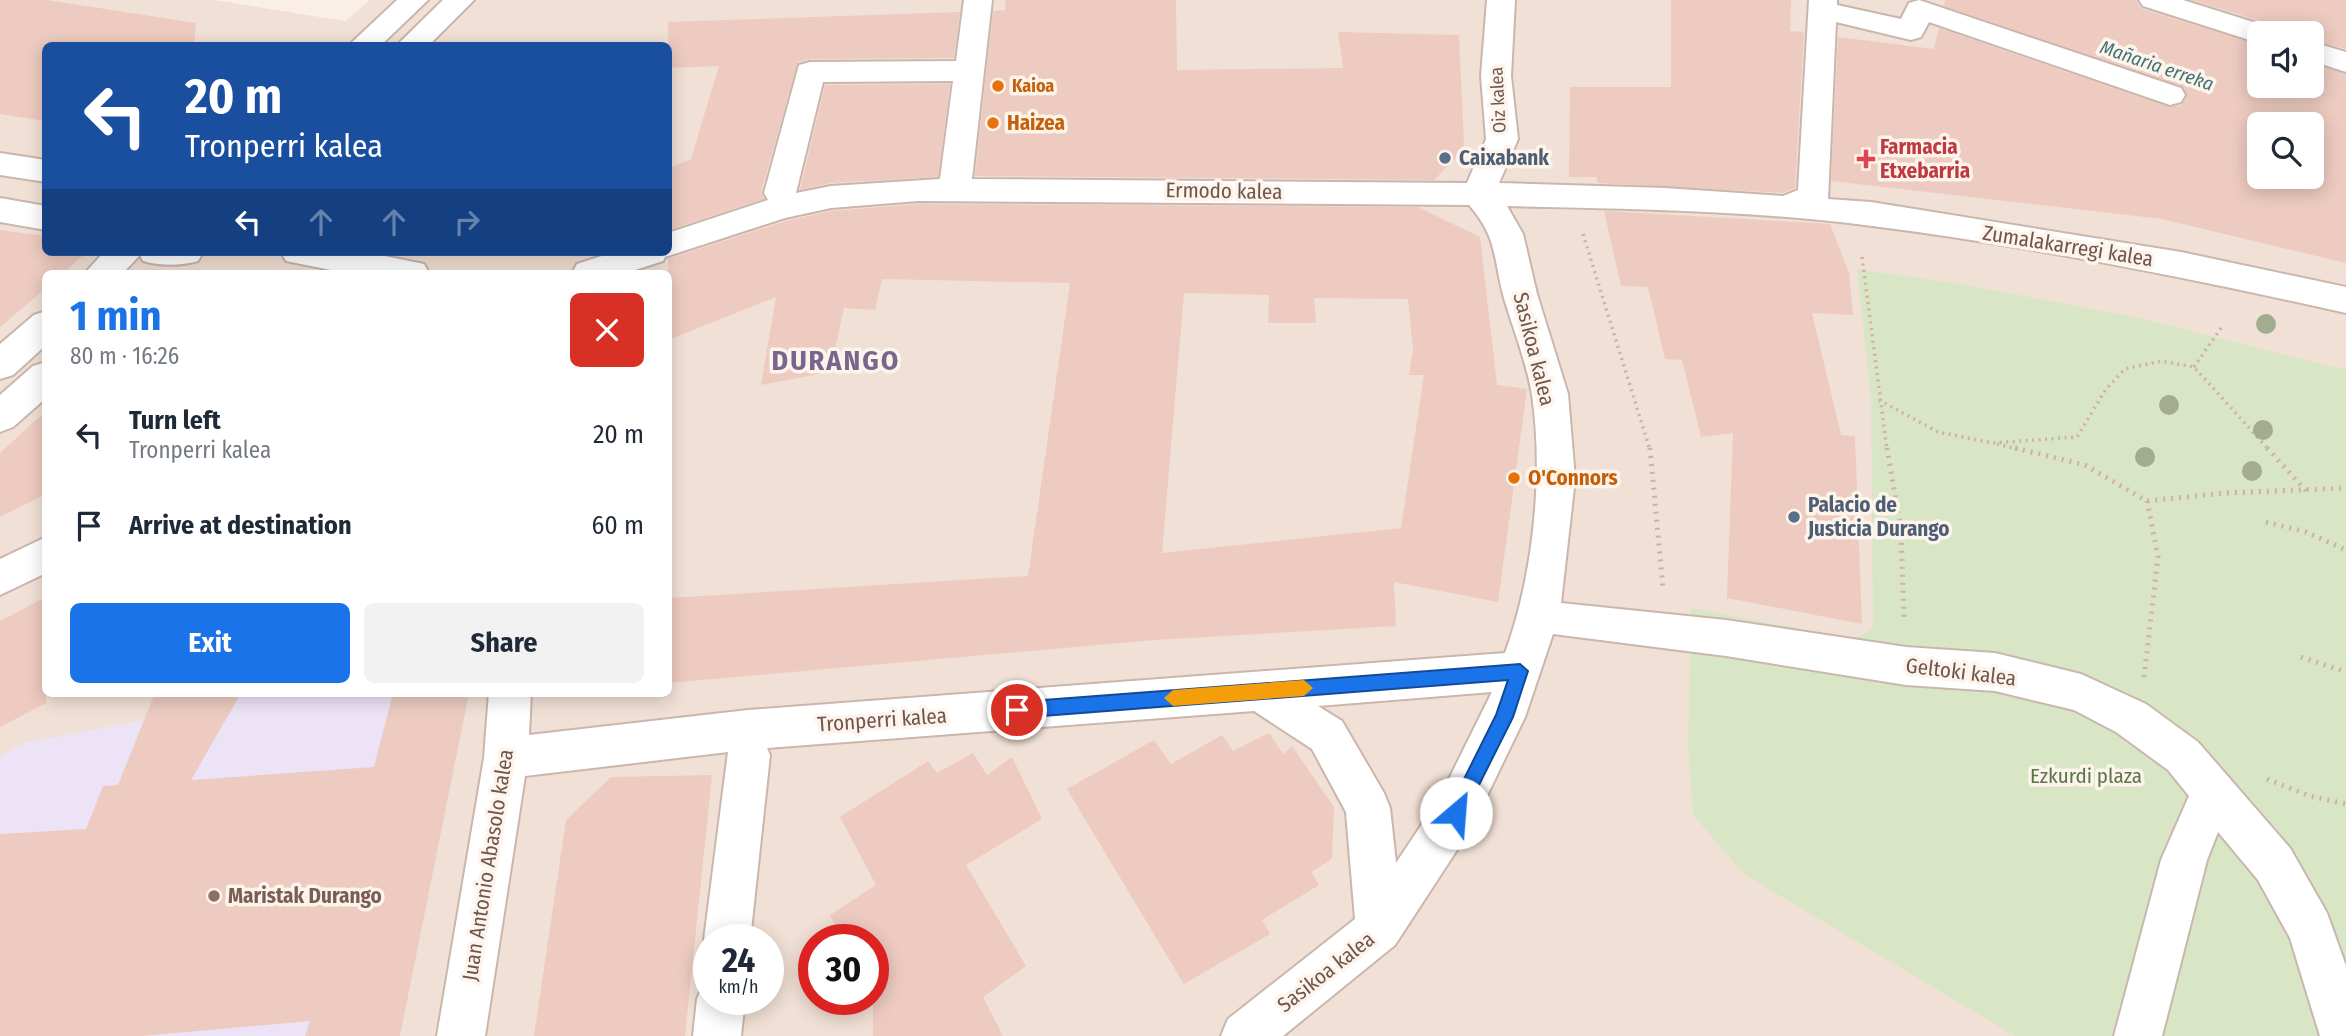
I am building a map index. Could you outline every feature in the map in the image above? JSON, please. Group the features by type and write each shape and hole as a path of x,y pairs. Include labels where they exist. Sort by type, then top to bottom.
{"street":[{"path":"367,42 414,0"},
{"path":"414,42 460,0"},
{"path":"956,181 978,0"},
{"name":"Oiz kalea","path":"1478,195 1502,139 1496,76 1501,0"},
{"path":"2153,0 2247,30"},
{"path":"1787,208 1814,196 1822,5 1911,31 1919,9 2171,95"},
{"path":"2324,55 2346,62"},
{"path":"780,193 810,72 971,71"},
{"path":"0,164 42,170"},
{"name":"Ermodo kalea","path":"672,245 780,208 818,200 918,190 1478,195 1665,199 1787,208"},
{"name":"Sasikoa kalea","path":"1245,1036 1379,929 1456,813 1504,717 1540,613 1556,479 1550,394 1520,294 1507,234 1498,217 1478,195"},
{"name":"Zumalakarregi kalea","path":"1787,208 1871,214 2181,264 2346,300"},
{"path":"0,210 42,217"},
{"path":"105,270 121,256"},
{"path":"320,256 396,270"},
{"path":"586,260 618,256"},
{"path":"0,365 42,328"},
{"path":"0,417 42,380"},
{"path":"0,578 42,556"},
{"name":"Geltoki kalea","path":"1563,620 1906,666 1995,672 2081,694 2132,718 2183,756 2274,864 2311,929 2344,1036"},
{"name":"Tronperri kalea","path":"506,758 748,730 1520,671"},
{"path":"1260,691 1327,735 1368,808 1379,929"},
{"name":"Juan Antonio Abasolo kalea","path":"461,1036 506,758 510,697"},
{"path":"729,924 748,755"},
{"path":"2138,1036 2184,860 2214,790"},
{"path":"717,1036 719,1015"}],"path":[{"path":"1581,228 1648,441 1667,632"},
{"path":"1861,257 1879,400 1901,530 1906,666"},
{"path":"2194,367 2221,328"},
{"path":"1992,443 2077,436 2106,389 2125,369 2161,361 2194,367 2307,492"},
{"path":"1879,400 1938,432 2085,465 2118,481 2147,501 2225,493 2307,492 2346,488"},
{"path":"2132,718 2143,683 2158,557 2147,501"},
{"path":"2266,522 2306,532 2346,550"},
{"path":"2301,657 2346,672"},
{"path":"2261,775 2281,786 2346,804"}],"shaded area":[{"path":"0,0 214,0 345,21 370,0 2346,0 2346,1036 0,1036"},
{"name":"Maristak Durango","path":"153,697 468,697 400,1036 0,1036 0,757 24,743 144,720"}],"green space":[{"name":"Ezkurdi plaza","path":"1857,269 1961,284 2139,318 2346,370 2346,1036 2015,1036 1745,875 1693,815 1688,748 1691,608 1853,639 1873,628 1871,398"}],"building":[{"path":"0,0 47,0 196,23 194,42 42,42 42,120 0,114"},
{"path":"1006,0 1176,0 1177,70 1343,68 1338,32 1459,35 1464,145 1461,153 1434,180 975,176 993,11 1005,10"},
{"path":"1671,0 1791,0 1790,31 1804,32 1795,188 1783,193 1598,183 1596,177 1569,177 1570,87 1671,87"},
{"path":"1945,0 2136,0 2142,9 2247,41 2247,98 2324,98 2324,68 2346,74 2346,263 2162,219 1831,181 1838,37 1934,49 1939,28 2169,107 2182,105 2187,96 2182,86 1944,6"},
{"path":"2192,0 2346,0 2346,49 2324,43 2324,21 2260,21"},
{"path":"960,12 954,58 810,59 798,62 761,192 764,199 672,229 672,167 691,159 719,66 672,68 672,42 668,42 668,22"},
{"path":"950,84 938,177 831,183 800,190 825,85"},
{"path":"918,204 1418,207 1480,237 1497,385 1527,389 1498,602 1394,582 1396,626 1155,640 672,683 672,598 1028,576 1070,283 882,279 875,310 844,308 830,372 761,385 776,297 672,338 672,270 668,270 668,259 786,221 831,211","holes":["1184,293 1269,295 1268,323 1316,323 1314,298 1408,299 1413,349 1409,375 1424,375 1401,528 1162,553"]},
{"name":"Palacio de Justicia Durango","path":"1604,211 1830,224 1849,273 1853,315 1812,313 1841,435 1855,436 1862,624 1727,598 1733,433 1701,437 1682,360 1665,359 1648,287 1621,286"},
{"path":"0,230 42,235 42,256 82,256 66,270 42,270 42,291 0,327"},
{"path":"42,415 42,496 0,517 0,453"},
{"path":"42,599 42,697 46,697 46,703 0,727 0,621"},
{"name":"Maristak Durango","path":"153,697 239,697 191,780 374,767 392,697 468,697 400,1036 305,1036 310,1021 142,1036 0,1036 0,834 86,829 103,786 118,785"},
{"path":"1269,733 1283,754 1292,746 1334,807 1332,859 1311,872 1319,885 1262,920 1270,934 1184,984 1067,789 1154,740 1171,764 1222,735 1233,751"},
{"path":"973,753 987,775 1012,757 1042,819 966,865 1026,966 983,997 1003,1036 873,1036 873,1015 889,1015 889,924 835,924 830,915 876,885 840,817 928,761 937,773"},
{"path":"712,775 697,924 693,924 693,959 685,1036 534,1036 566,820 611,777"}],"slow traffic":[{"path":"1173,698 1304,688"}],"place":[{"name":"Kaioa","path":"998,86"},
{"name":"Haizea","path":"993,123"},
{"name":"Caixabank","path":"1445,158"},
{"name":"Farmacia Etxebarria","path":"1866,159"},
{"name":"O'Connors","path":"1514,478"},
{"name":"Palacio de Justicia Durango","path":"1794,517"},
{"name":"Maristak Durango","path":"214,896"}],"district":[{"name":"DURANGO","path":"836,360"}],"route":[{"path":"1017,710 1520,671 1504,717 1456,813"}],"water label":[{"name":"Mañaria erreka","path":"2157,65"}]}
